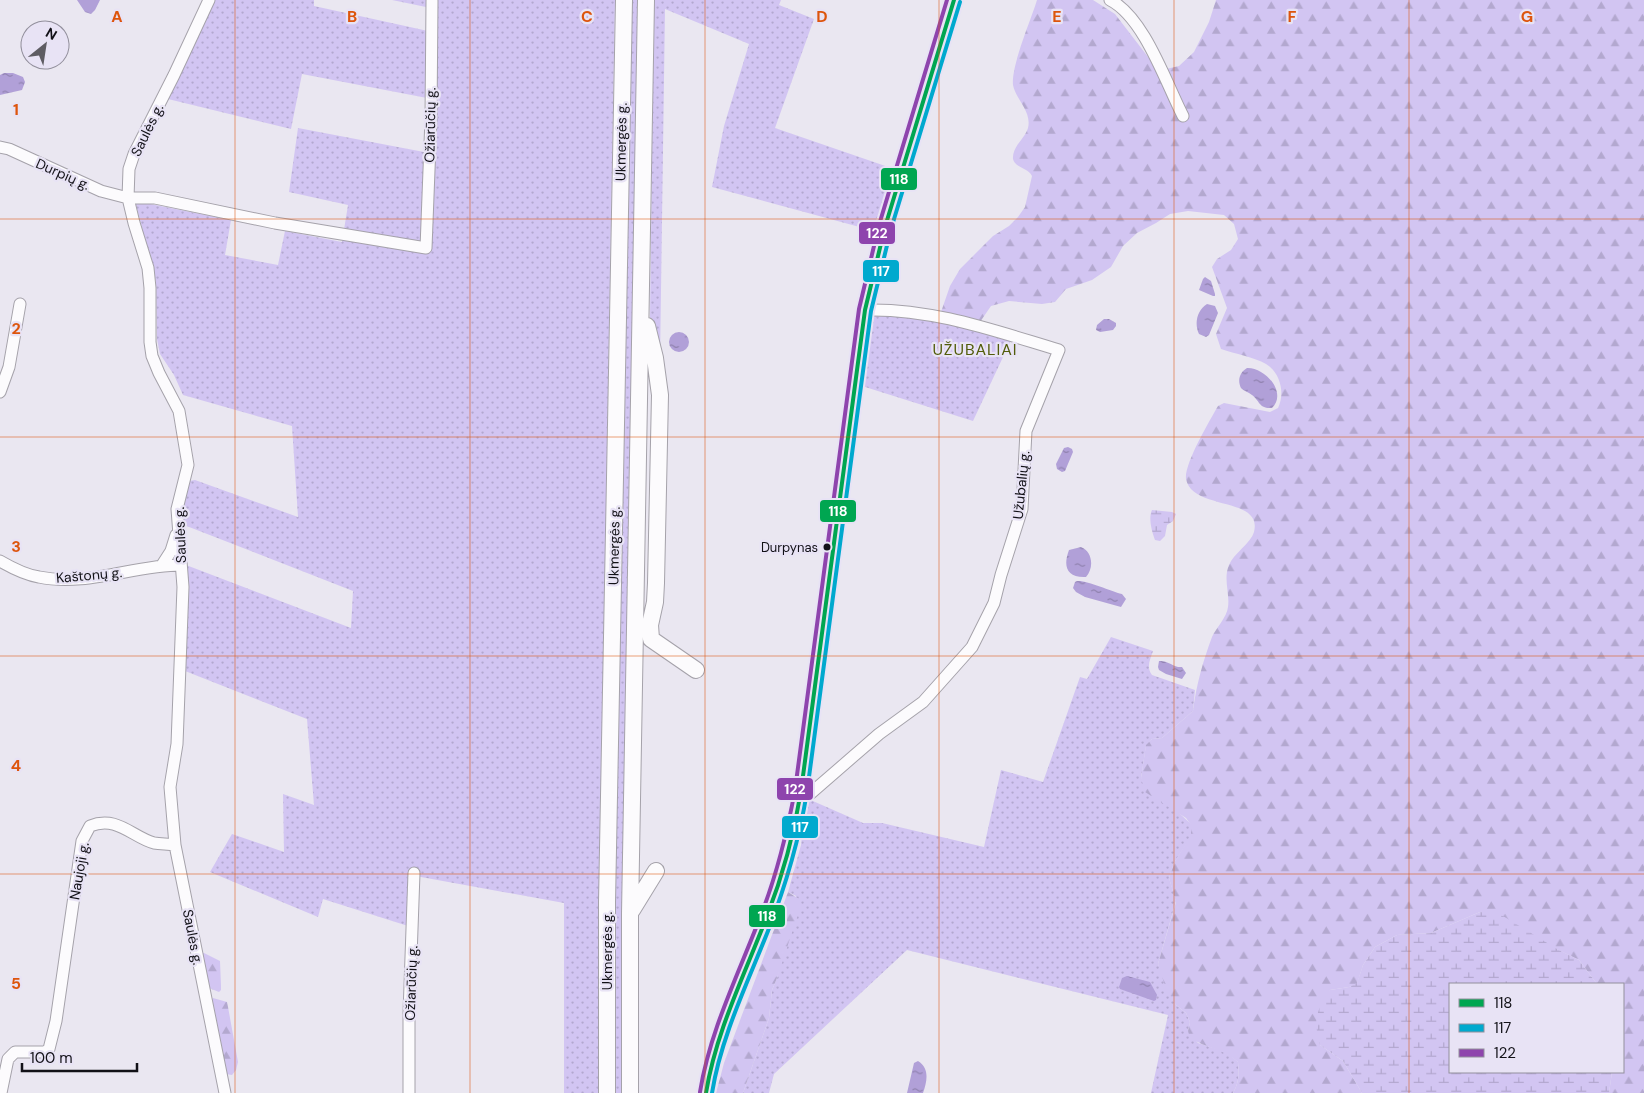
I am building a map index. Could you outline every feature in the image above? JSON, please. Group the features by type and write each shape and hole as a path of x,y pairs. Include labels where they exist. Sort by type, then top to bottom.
{"highway":[{"name":"Ukmergės g.","path":"607,1093 608,882 624,0"},
{"name":"Ukmergės g.","path":"630,1093 630,914 646,0"},
{"path":"642,271 647,290 646,326 655,358 660,394 656,583 650,631 651,639 696,670"},
{"path":"630,914 656,871"}],"main road":[{"path":"706,1093 708,1076 717,1048 785,864 796,821 865,310 885,227 954,0"}],"street":[{"name":"Saulės g.","path":"209,0 134,154 129,169 128,198 148,268 152,356 179,411 188,464 177,509 184,587 177,744 170,787 175,845 225,1093"},
{"path":"1110,0 1132,17 1149,44 1183,116"},
{"name":"Ožiarūčių g.","path":"426,248 432,1"},
{"name":"Durpių g.","path":"0,147 9,149 101,191 128,198 155,198 275,223 426,248"},
{"path":"0,392 9,367 20,304"},
{"name":"Užubalių g.","path":"801,791 811,793 879,734 922,702 972,647 994,603 1010,544 1019,521 1022,509 1026,431 1058,350 960,320 898,311 865,310"},
{"path":"162,565 171,551 178,528"},
{"name":"Kaštonų g.","path":"0,562 40,578 73,580 162,565 181,565"},
{"name":"Naujoji g.","path":"1,1093 8,1059 15,1052 45,1052 49,1049 56,1021 82,841 90,826 97,823 122,826 154,843 175,845"},
{"name":"Ožiarūčių g.","path":"409,1093 409,1013 414,873"}],"green space":[{"path":"215,0 314,0 314,6 428,31 426,7 392,0 615,0 598,959 599,1093 564,1093 564,903 410,875 408,926 323,899 318,917 210,872 232,834 284,852 283,794 314,805 307,719 185,671 186,565 351,628 353,591 184,525 183,507 189,481 195,480 298,517 292,426 183,395 174,375 160,354 157,339 156,282 135,201 231,220 225,255 278,265 285,231 342,242 348,205 289,192 298,128 424,152 427,98 302,74 291,129 168,99"},
{"path":"630,0 641,0 624,1093 615,1093 614,802"},
{"path":"654,0 781,0 779,5 814,19 775,128 897,170 878,232 712,187 724,126 749,44 665,9 660,361 650,333"},
{"path":"1037,0 1093,0 1115,14 1155,66 1166,69 1179,66 1194,52 1209,22 1216,0 1644,0 1644,1093 1609,1093 1612,1073 1624,1073 1624,983 1596,983 1579,960 1480,912 1431,933 1397,935 1375,947 1363,965 1357,984 1330,990 1320,1045 1343,1061 1362,1093 1233,1093 1238,1078 1238,1062 1221,1051 1190,1038 1188,1031 1190,1022 1186,1013 1176,1005 1166,989 1158,964 1176,902 1169,878 1174,863 1191,835 1191,825 1186,818 1145,792 1141,778 1146,745 1152,739 1162,738 1193,711 1198,683 1209,646 1227,611 1227,570 1231,561 1254,532 1254,521 1248,513 1200,496 1191,489 1186,479 1189,463 1198,442 1218,406 1224,403 1270,412 1278,408 1281,396 1280,384 1275,373 1266,364 1256,359 1221,349 1216,334 1227,308 1212,267 1217,259 1231,250 1238,239 1234,224 1224,215 1188,211 1170,214 1137,233 1123,246 1111,267 1092,280 1066,289 1055,302 1042,304 1009,301 991,306 980,322 941,312 950,286 960,269 993,236 1009,226 1025,207 1032,176 1028,171 1016,164 1013,159 1014,150 1026,132 1029,122 1026,111 1013,85 1018,55"},
{"path":"873,306 941,312 1011,340 973,421 862,386"},
{"path":"1152,510 1176,514 1173,521 1167,525 1165,536 1160,541 1155,540 1152,529 1150,517"},
{"path":"1111,637 1153,651 1149,666 1152,675 1195,690 1193,711 1162,738 1152,739 1146,746 1141,778 1191,824 1192,835 1174,863 1169,878 1176,901 1158,964 1176,1005 1186,1013 1190,1022 1188,1031 1198,1043 1220,1050 1238,1062 1238,1078 1233,1093 1151,1093 1168,1015 907,950 774,1074 769,1093 743,1093 769,1018 772,990 777,978 796,896 788,892 801,845 806,798 863,823 882,823 984,847 1001,770 1043,782 1080,677 1087,679"},
{"path":"788,892 799,899 799,911 772,990 769,1018 743,1093 716,1093 724,1063"},
{"path":"1480,912 1503,916 1557,949 1579,960 1596,983 1449,983 1449,1073 1612,1073 1609,1093 1362,1093 1343,1061 1320,1045 1316,1022 1319,1010 1330,990 1349,987 1357,983 1363,965 1375,947 1397,935 1431,933"},
{"path":"201,953 220,961 221,990 219,992 209,988"},
{"path":"213,998 227,1002 238,1062 236,1070 232,1075 226,1074 211,1001"}],"water":[{"path":"77,0 100,0 91,14 85,12"},
{"path":"13,73 23,77 25,82 22,90 0,95 0,75"},
{"path":"1205,277 1211,281 1215,296 1199,290"},
{"path":"1207,304 1215,306 1218,313 1209,335 1206,337 1199,334 1197,322 1199,313"},
{"path":"1104,319 1109,319 1116,323 1113,330 1100,332 1096,330 1097,325"},
{"path":"679,332 686,335 689,342 686,349 679,352 672,349 669,342 672,335"},
{"path":"1247,368 1254,369 1267,376 1276,388 1276,402 1272,408 1262,406 1252,395 1241,388 1240,377"},
{"path":"1068,447 1073,452 1065,471 1062,472 1057,469 1056,464 1064,448"},
{"path":"1081,547 1085,549 1091,560 1089,573 1086,577 1079,577 1070,573 1066,566 1069,550"},
{"path":"1077,581 1122,594 1126,599 1121,607 1085,597 1073,588"},
{"path":"1159,661 1182,667 1186,673 1182,679 1166,674 1159,670"},
{"path":"1127,976 1150,982 1157,995 1156,1000 1154,1001 1120,989 1122,978"},
{"path":"918,1061 926,1071 926,1084 923,1093 907,1093 914,1063"}],"transit line":[{"name":"122","path":"700,1092 718,1024 767,900 789,822 795,790 859,309 879,225 947,0"},
{"name":"118","path":"706,1093 724,1025 773,901 795,823 801,791 865,310 885,227 954,0"},
{"name":"117","path":"712,1093 728,1031 775,914 800,828 807,792 871,311 891,229 960,2"}],"place":[{"name":"Durpynas","path":"827,547"}],"district":[{"name":"UŽUBALIAI","path":"975,349"}]}
